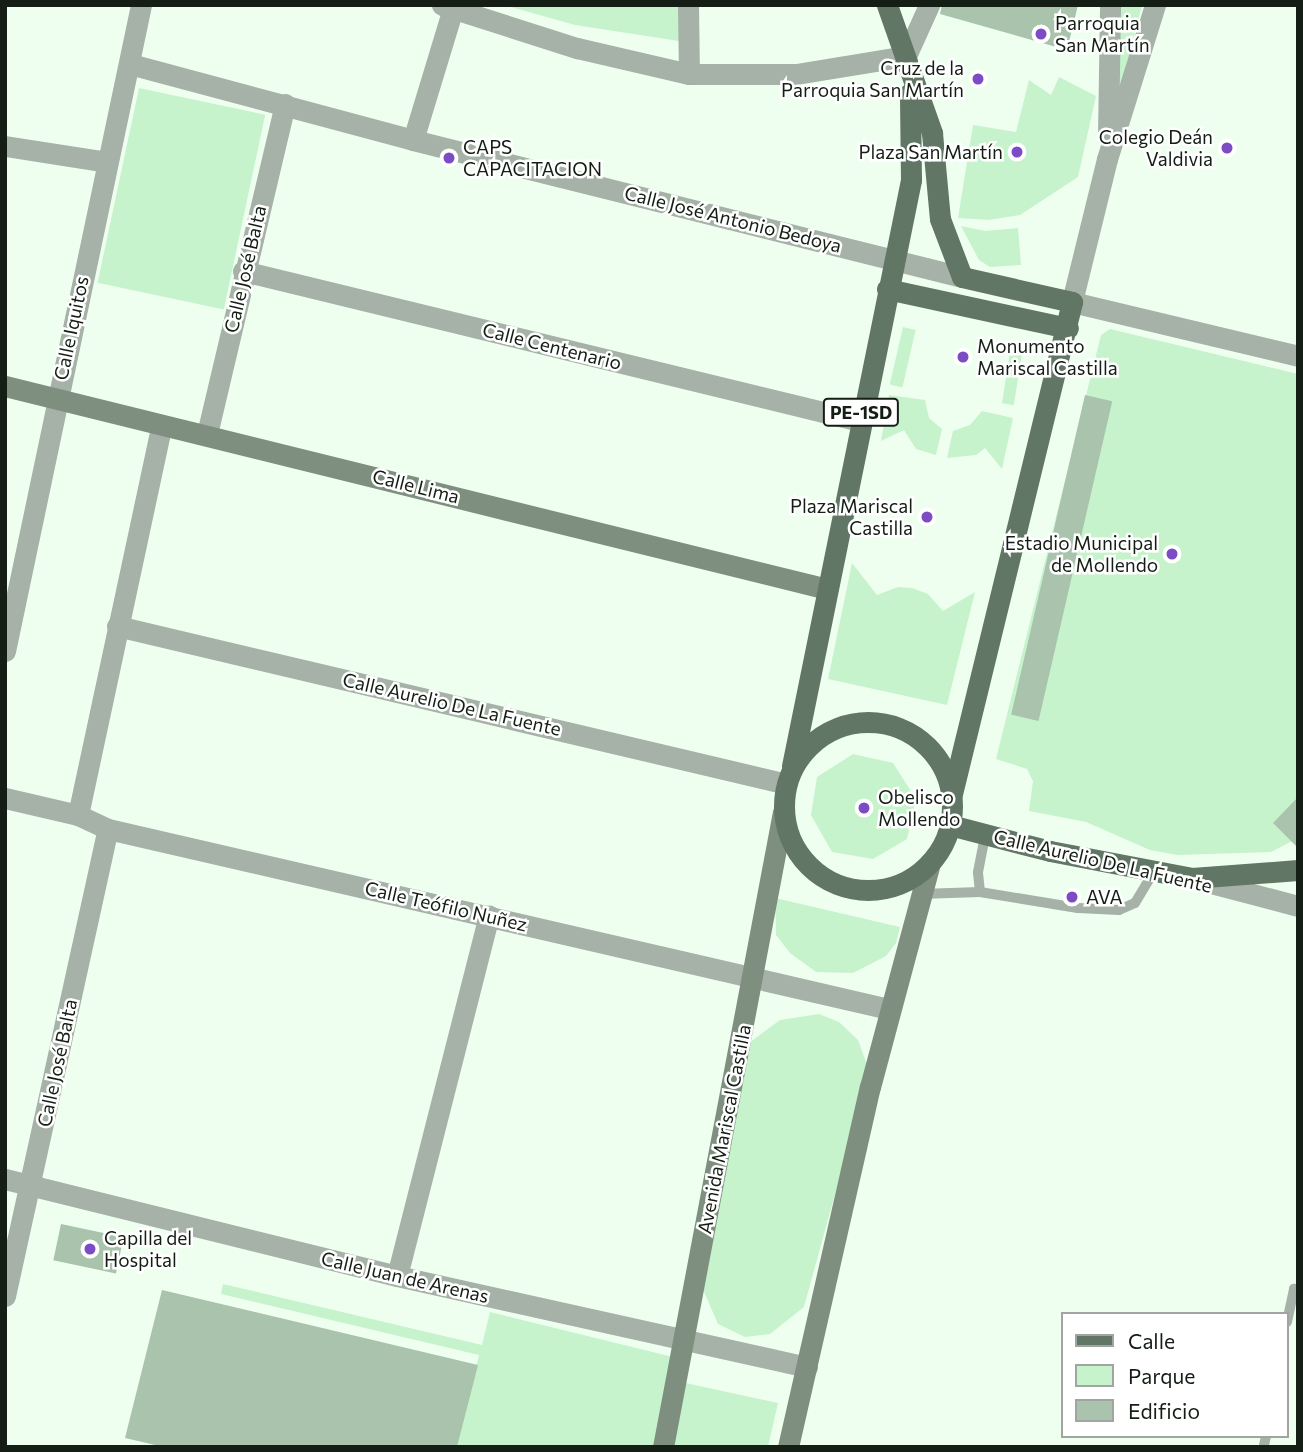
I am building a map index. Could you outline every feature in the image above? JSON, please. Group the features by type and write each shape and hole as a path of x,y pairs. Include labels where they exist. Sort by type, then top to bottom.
{"main road":[{"path":"887,5 932,134 940,219 962,277"},
{"name":"PE-1SD","path":"790,775 911,180 906,56"},
{"name":"Calle José Antonio Bedoya","path":"962,277 1072,302"},
{"path":"887,289 1068,328"},
{"path":"952,794 937,757 923,742 884,723 842,726 822,736 790,775 783,812 788,832 802,856 836,883 861,889 886,888 903,882 930,863 950,825 952,794 981,663 1068,328 1072,302"},
{"name":"Calle Aurelio De La Fuente","path":"950,825 985,835 1192,878"},
{"path":"1192,878 1298,870"}],"street":[{"name":"Calle Iquitos","path":"5,651 56,398 141,5"},
{"path":"688,5 690,74"},
{"path":"413,140 450,7 577,48 690,74 796,74 906,56 929,5"},
{"path":"1107,159 1110,5"},
{"path":"1072,302 1107,159 1155,5"},
{"name":"Calle José Antonio Bedoya","path":"130,64 413,140 962,277"},
{"name":"Calle José Balta","path":"207,434 243,271 285,104"},
{"path":"5,146 107,162"},
{"name":"Calle Centenario","path":"243,271 860,421"},
{"name":"Calle José Antonio Bedoya","path":"1072,302 1298,356"},
{"name":"Calle Lima","path":"5,386 161,427 207,434 827,589"},
{"path":"78,815 161,427"},
{"name":"Calle Aurelio De La Fuente","path":"117,626 790,775"},
{"name":"Calle Teófilo Nuñez","path":"5,798 78,815 108,829 752,975 889,1009"},
{"name":"Avenida Mariscal Castilla","path":"663,1447 783,812"},
{"name":"Calle José Balta","path":"5,1296 108,829"},
{"path":"788,1447 889,1009 930,863"},
{"name":"Calle Aurelio De La Fuente","path":"1192,878 1298,906"},
{"path":"397,1276 489,916"},
{"name":"Calle Juan de Arenas","path":"5,1179 397,1276 807,1367"}],"lane":[{"path":"980,892 978,872 985,835"},
{"path":"920,894 980,892 1078,908 1119,910 1135,903 1154,871"},
{"path":"1289,1312 1293,1289 1298,1290"}],"green space":[{"path":"504,5 680,5 679,41 575,25"},
{"path":"1119,5 1142,5 1120,90 1117,17"},
{"path":"1059,77 1096,96 1078,177 1020,215 989,220 958,218 973,125 1016,132 1029,80 1051,95"},
{"path":"139,88 265,115 224,309 98,283"},
{"path":"961,226 985,231 1018,228 1021,265 990,267 979,260"},
{"path":"903,327 916,330 902,387 890,384"},
{"name":"Estadio Municipal de Mollendo","path":"1110,329 1298,374 1298,838 1271,852 1177,855 1150,850 1086,822 1029,811 1033,781 1027,769 996,759 1101,335"},
{"path":"1011,346 1023,348 1014,405 1002,403"},
{"path":"889,395 925,400 929,418 942,429 936,455 916,449 904,430 881,441"},
{"path":"982,411 1013,418 1002,469 985,448 976,455 947,458 953,431 970,425"},
{"path":"852,563 877,595 898,587 912,588 928,594 943,611 975,592 947,705 828,679"},
{"path":"853,754 893,763 916,799 907,839 873,859 832,852 811,815 817,777"},
{"path":"775,898 900,927 896,943 886,956 853,973 816,972 790,953 776,935"},
{"path":"819,1014 839,1022 858,1040 869,1070 804,1307 770,1334 745,1337 718,1324 701,1285 749,1043 780,1020"},
{"path":"223,1284 482,1345 490,1312 677,1358 656,1447 457,1447 479,1355 221,1294"},
{"path":"681,1382 778,1403 768,1447 669,1447"}],"building":[{"name":"Parroquia San Martín","path":"942,5 1078,5 1067,50 940,14"},
{"path":"1085,395 1112,401 1038,721 1011,715"},
{"path":"1298,797 1298,848 1273,823"},
{"name":"Capilla del Hospital","path":"61,1224 124,1237 116,1273 53,1260"},
{"path":"162,1290 478,1365 457,1447 164,1447 125,1438"}],"place":[{"name":"Parroquia San Martín","path":"1041,34"},
{"name":"Cruz de la Parroquia San Martín","path":"978,79"},
{"name":"Colegio Deán Valdivia","path":"1227,148"},
{"name":"Plaza San Martín","path":"1017,152"},
{"name":"CAPS CAPACITACION","path":"449,158"},
{"name":"Monumento Mariscal Castilla","path":"963,357"},
{"name":"Plaza Mariscal Castilla","path":"927,517"},
{"name":"Estadio Municipal de Mollendo","path":"1172,554"},
{"name":"Obelisco Mollendo","path":"864,808"},
{"name":"AVA","path":"1072,897"},
{"name":"Capilla del Hospital","path":"90,1249"}]}
